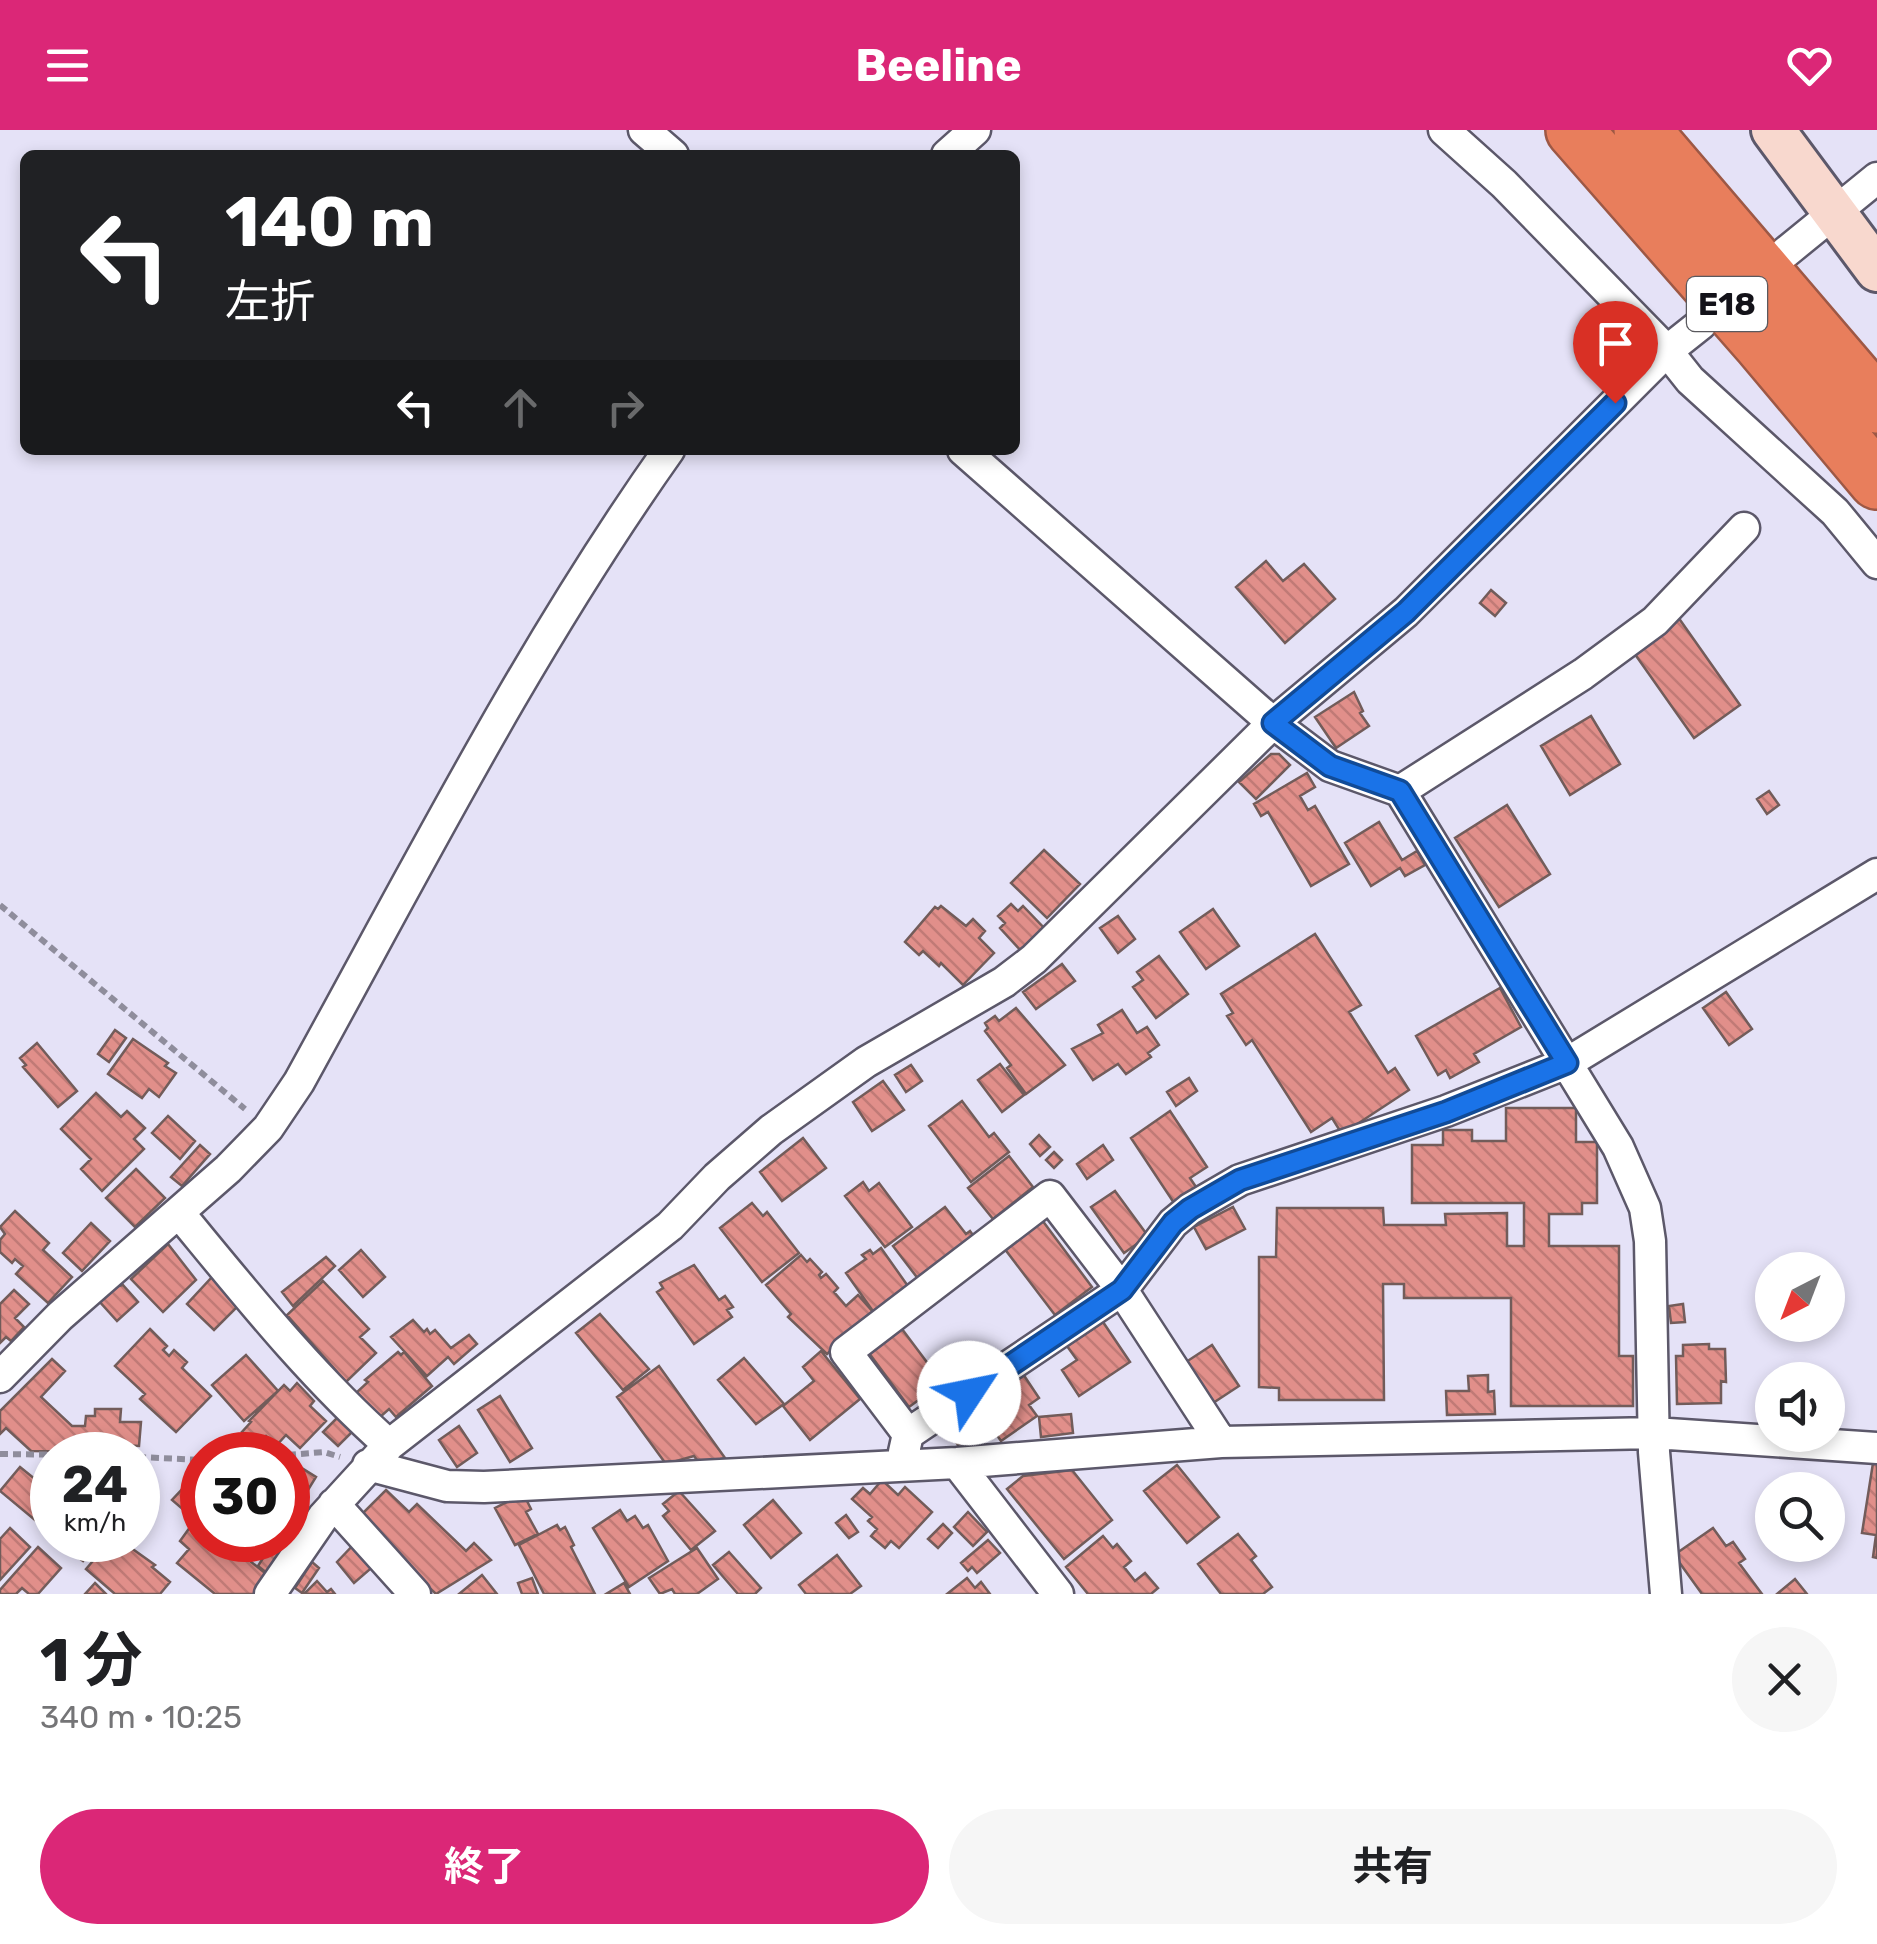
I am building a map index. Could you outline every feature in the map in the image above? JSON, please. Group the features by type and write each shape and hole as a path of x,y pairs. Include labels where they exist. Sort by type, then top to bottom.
{"highway":[{"name":"E18","path":"1574,130 1877,481"},
{"name":"E18","path":"1642,130 1877,405"}],"street":[{"path":"644,130 667,150"},
{"path":"953,150 975,130"},
{"path":"1444,130 1504,184 1667,351 1690,380 1835,512 1877,563"},
{"path":"1774,130 1877,270"},
{"path":"1786,252 1877,178"},
{"path":"270,1594 334,1504 378,1455 670,1226 717,1177 772,1130 866,1062 1004,982 1034,958 1273,723 1406,612 1667,351 1701,324"},
{"path":"0,1376 268,1128 308,1065 542,644 614,526 665,455"},
{"path":"969,455 1273,723 1330,766 1400,791 1567,1063 1618,1147 1645,1208 1650,1242 1654,1433 1666,1594"},
{"path":"1400,791 1583,674 1654,620 1744,528"},
{"path":"901,1465 908,1434 1122,1290 1173,1223 1215,1193 1240,1180 1446,1112 1567,1063 1877,874"},
{"path":"908,1434 846,1352 1050,1196 1122,1290 1221,1442"},
{"path":"180,1213 298,1356 348,1408 378,1455 447,1486 484,1488 957,1463 1221,1442 1654,1433 1877,1448"},
{"path":"957,1463 1058,1594"},
{"path":"334,1504 415,1594"}],"path":[{"path":"0,905 268,1128"},
{"path":"310,1453 378,1455"},
{"path":"0,1454 30,1454"}],"building":[{"path":"1266,561 1283,581 1304,564 1335,599 1285,643 1236,587"},
{"path":"1491,590 1506,603 1495,616 1480,603"},
{"path":"1678,617 1740,705 1694,738 1632,650"},
{"path":"1354,692 1369,726 1336,748 1315,717"},
{"path":"1591,716 1620,764 1570,795 1541,746"},
{"path":"1271,754 1279,754 1290,765 1256,799 1239,782"},
{"path":"1307,773 1315,787 1300,796 1308,810 1315,806 1349,864 1311,886 1268,812 1261,816 1254,804"},
{"path":"1769,791 1779,805 1767,814 1757,799"},
{"path":"1507,805 1550,874 1499,907 1455,838"},
{"path":"1379,822 1402,860 1417,851 1425,865 1405,876 1400,868 1371,886 1345,843"},
{"path":"1044,850 1080,884 1047,918 1011,883"},
{"path":"1011,904 1018,911 1023,906 1046,930 1022,952 1000,928 1005,923 998,916"},
{"path":"941,906 966,926 973,919 985,931 979,938 994,953 963,985 941,963 939,966 923,951 919,955 905,942 935,907"},
{"path":"1213,909 1239,946 1206,969 1180,932"},
{"path":"1118,916 1135,939 1118,953 1100,928"},
{"path":"1315,934 1361,1005 1349,1012 1388,1073 1395,1068 1409,1090 1342,1134 1332,1118 1311,1132 1252,1040 1246,1045 1227,1016 1233,1013 1221,994"},
{"path":"1159,956 1188,994 1156,1018 1133,987 1143,980 1137,972"},
{"path":"1062,964 1075,981 1036,1009 1023,992"},
{"path":"1500,988 1521,1027 1474,1054 1479,1062 1450,1078 1446,1070 1438,1075 1416,1036"},
{"path":"1726,992 1752,1029 1729,1045 1703,1008"},
{"path":"1016,1008 1065,1065 1026,1094 1007,1068 1011,1065 985,1031 985,1023 995,1016 999,1021"},
{"path":"1122,1010 1137,1033 1147,1027 1159,1045 1148,1053 1151,1057 1126,1074 1118,1064 1093,1080 1072,1049 1103,1033 1098,1025"},
{"path":"115,1030 126,1038 109,1062 98,1054"},
{"path":"133,1039 176,1073 159,1097 149,1089 142,1098 108,1074"},
{"path":"37,1043 77,1091 58,1107 23,1067 26,1065 20,1058"},
{"path":"1000,1064 1024,1095 1002,1112 978,1080"},
{"path":"911,1065 922,1081 906,1092 895,1075"},
{"path":"1189,1078 1197,1091 1176,1106 1167,1092"},
{"path":"883,1081 904,1110 872,1131 853,1102"},
{"path":"96,1093 121,1117 127,1111 145,1128 134,1139 144,1149 102,1191 81,1169 91,1159 61,1129"},
{"path":"962,1101 989,1137 994,1133 1009,1152 971,1182 929,1126"},
{"path":"1506,1108 1576,1108 1576,1142 1597,1142 1597,1203 1582,1203 1582,1214 1549,1214 1549,1246 1619,1246 1619,1356 1633,1356 1633,1406 1511,1406 1511,1298 1404,1298 1404,1284 1383,1284 1384,1400 1279,1400 1279,1388 1259,1387 1259,1257 1276,1257 1277,1208 1383,1208 1384,1225 1446,1225 1445,1214 1507,1213 1507,1246 1524,1246 1524,1203 1412,1203 1412,1145 1443,1145 1443,1130 1472,1130 1472,1141 1506,1141"},
{"path":"1170,1111 1207,1167 1190,1178 1196,1187 1174,1203 1131,1138"},
{"path":"168,1116 195,1141 180,1159 152,1133"},
{"path":"1039,1135 1050,1147 1040,1156 1030,1144"},
{"path":"803,1138 826,1168 782,1201 760,1172"},
{"path":"200,1145 210,1154 182,1186 171,1177"},
{"path":"1103,1145 1113,1160 1087,1179 1077,1164"},
{"path":"1054,1152 1062,1160 1054,1168 1046,1160"},
{"path":"1009,1156 1033,1187 993,1219 968,1188"},
{"path":"136,1169 165,1198 135,1227 106,1198"},
{"path":"863,1182 869,1191 879,1183 912,1227 885,1247 845,1196"},
{"path":"1115,1191 1148,1236 1124,1253 1091,1207"},
{"path":"752,1203 763,1216 767,1212 799,1253 762,1282 720,1228"},
{"path":"945,1207 966,1234 970,1231 975,1238 919,1280 893,1246"},
{"path":"1233,1207 1245,1229 1206,1249 1194,1227"},
{"path":"15,1211 49,1243 43,1250 72,1277 48,1303 16,1274 23,1266 15,1259 12,1263 0,1252 0,1240 5,1234 0,1227"},
{"path":"1042,1220 1092,1287 1055,1315 1004,1248"},
{"path":"91,1223 110,1241 82,1271 63,1253"},
{"path":"168,1244 196,1280 163,1312 131,1279"},
{"path":"881,1248 910,1289 875,1314 846,1273 866,1259 862,1255"},
{"path":"361,1250 385,1277 363,1297 339,1270"},
{"path":"801,1255 822,1272 821,1278 826,1274 846,1306 858,1295 873,1312 827,1354 788,1317 791,1314 766,1285"},
{"path":"326,1257 335,1266 293,1306 282,1292"},
{"path":"694,1265 719,1300 725,1296 733,1307 727,1310 732,1317 694,1344 657,1292 663,1288 660,1283"},
{"path":"212,1277 240,1304 214,1330 187,1304"},
{"path":"323,1281 369,1329 360,1337 376,1353 346,1382 287,1315"},
{"path":"123,1285 138,1302 117,1321 99,1301 114,1287"},
{"path":"14,1290 29,1304 15,1318 24,1327 11,1341 6,1337 0,1343 0,1304"},
{"path":"1683,1304 1685,1322 1671,1323 1669,1306"},
{"path":"600,1314 649,1369 623,1390 576,1333"},
{"path":"413,1320 424,1332 427,1329 430,1334 435,1330 451,1348 469,1335 477,1344 454,1364 448,1357 427,1376 391,1337"},
{"path":"1103,1322 1130,1362 1079,1396 1062,1370 1077,1360 1067,1346"},
{"path":"150,1329 167,1346 163,1350 169,1356 174,1350 187,1362 182,1368 211,1396 176,1432 140,1399 145,1394 115,1366"},
{"path":"902,1329 929,1365 938,1359 947,1372 940,1377 943,1382 909,1407 869,1353"},
{"path":"1709,1344 1709,1349 1725,1349 1726,1382 1721,1381 1721,1403 1677,1404 1676,1356 1683,1356 1683,1345"},
{"path":"1212,1345 1239,1386 1213,1403 1186,1362"},
{"path":"821,1351 860,1399 810,1440 783,1406 814,1381 803,1367"},
{"path":"398,1352 404,1352 432,1386 396,1417 389,1409 379,1418 357,1392 368,1382 365,1380"},
{"path":"246,1355 278,1391 244,1421 212,1385"},
{"path":"744,1358 784,1404 756,1424 718,1380"},
{"path":"52,1359 65,1371 41,1397 72,1426 85,1426 86,1416 95,1416 95,1409 121,1409 120,1422 141,1422 140,1432 30,1432 30,1450 6,1428 0,1434 0,1411"},
{"path":"659,1366 725,1458 700,1464 694,1456 666,1464 617,1397"},
{"path":"1023,1374 1039,1398 1029,1405 1037,1416 1001,1441 977,1406"},
{"path":"1488,1375 1488,1392 1494,1391 1495,1414 1447,1415 1446,1391 1469,1391 1468,1376"},
{"path":"297,1383 314,1401 310,1406 326,1421 310,1438 310,1432 242,1432 284,1385 290,1391"},
{"path":"500,1396 532,1448 510,1462 478,1410"},
{"path":"962,1405 979,1430 958,1445 941,1419"},
{"path":"1071,1414 1073,1433 1041,1437 1039,1417"},
{"path":"339,1416 354,1430 338,1446 323,1432"},
{"path":"459,1426 477,1453 457,1467 439,1440"},
{"path":"1873,1463 1877,1464 1877,1558 1873,1557 1876,1535 1862,1533"},
{"path":"1177,1465 1219,1517 1187,1543 1144,1491"},
{"path":"20,1467 30,1475 30,1516 0,1491"},
{"path":"1072,1470 1112,1520 1064,1559 1007,1489 1023,1476"},
{"path":"882,1480 898,1495 905,1487 932,1512 899,1548 891,1541 885,1548 871,1536 877,1529 868,1521 872,1517 852,1499 863,1488 870,1494"},
{"path":"386,1490 409,1512 417,1504 466,1551 474,1543 491,1560 436,1594 357,1519"},
{"path":"679,1491 715,1531 691,1550 663,1516 669,1511 663,1504"},
{"path":"517,1497 527,1501 531,1509 526,1512 538,1534 515,1545 495,1508"},
{"path":"773,1500 801,1533 771,1558 744,1525"},
{"path":"620,1510 627,1521 635,1516 643,1528 648,1525 668,1561 629,1587 593,1528"},
{"path":"968,1512 987,1532 973,1546 954,1527"},
{"path":"846,1515 858,1532 849,1538 836,1523"},
{"path":"943,1524 952,1533 938,1548 928,1539"},
{"path":"557,1525 560,1530 565,1527 595,1594 544,1594 519,1545"},
{"path":"10,1528 30,1547 0,1580 0,1539"},
{"path":"1713,1528 1726,1546 1733,1542 1745,1559 1739,1563 1762,1594 1702,1594 1674,1555"},
{"path":"1238,1534 1256,1556 1251,1560 1272,1587 1263,1594 1221,1594 1198,1564"},
{"path":"1103,1536 1113,1548 1117,1544 1131,1561 1124,1567 1135,1581 1145,1573 1158,1588 1151,1594 1088,1594 1066,1567"},
{"path":"988,1540 1000,1553 977,1573 972,1567 968,1571 961,1563"},
{"path":"356,1542 376,1564 354,1583 337,1562"},
{"path":"697,1548 718,1579 697,1594 675,1594 672,1589 660,1594 649,1578"},
{"path":"729,1552 761,1588 755,1594 738,1594 713,1565"},
{"path":"837,1555 861,1586 850,1594 806,1594 799,1585"},
{"path":"30,1556 30,1562 54,1562 61,1568 38,1594 29,1594 22,1588 16,1594 0,1594"},
{"path":"180,1560 251,1562 270,1577 255,1594 215,1594 177,1563"},
{"path":"92,1562 151,1562 170,1582 160,1594 115,1594 86,1569"},
{"path":"261,1562 280,1562 272,1577 258,1566"},
{"path":"312,1562 319,1568 302,1593 295,1588"},
{"path":"482,1575 497,1594 459,1594"},
{"path":"532,1578 538,1594 522,1594 518,1583"},
{"path":"967,1578 975,1588 981,1582 990,1594 947,1594"},
{"path":"1795,1579 1807,1594 1777,1594"},
{"path":"317,1581 327,1592 331,1589 335,1594 304,1594"},
{"path":"95,1583 106,1594 85,1594"},
{"path":"624,1583 630,1594 606,1594"}],"route":[{"path":"969,1393 1122,1290 1173,1223 1215,1193 1240,1180 1446,1112 1567,1063 1400,791 1330,766 1273,723 1406,612 1615,403"}]}
